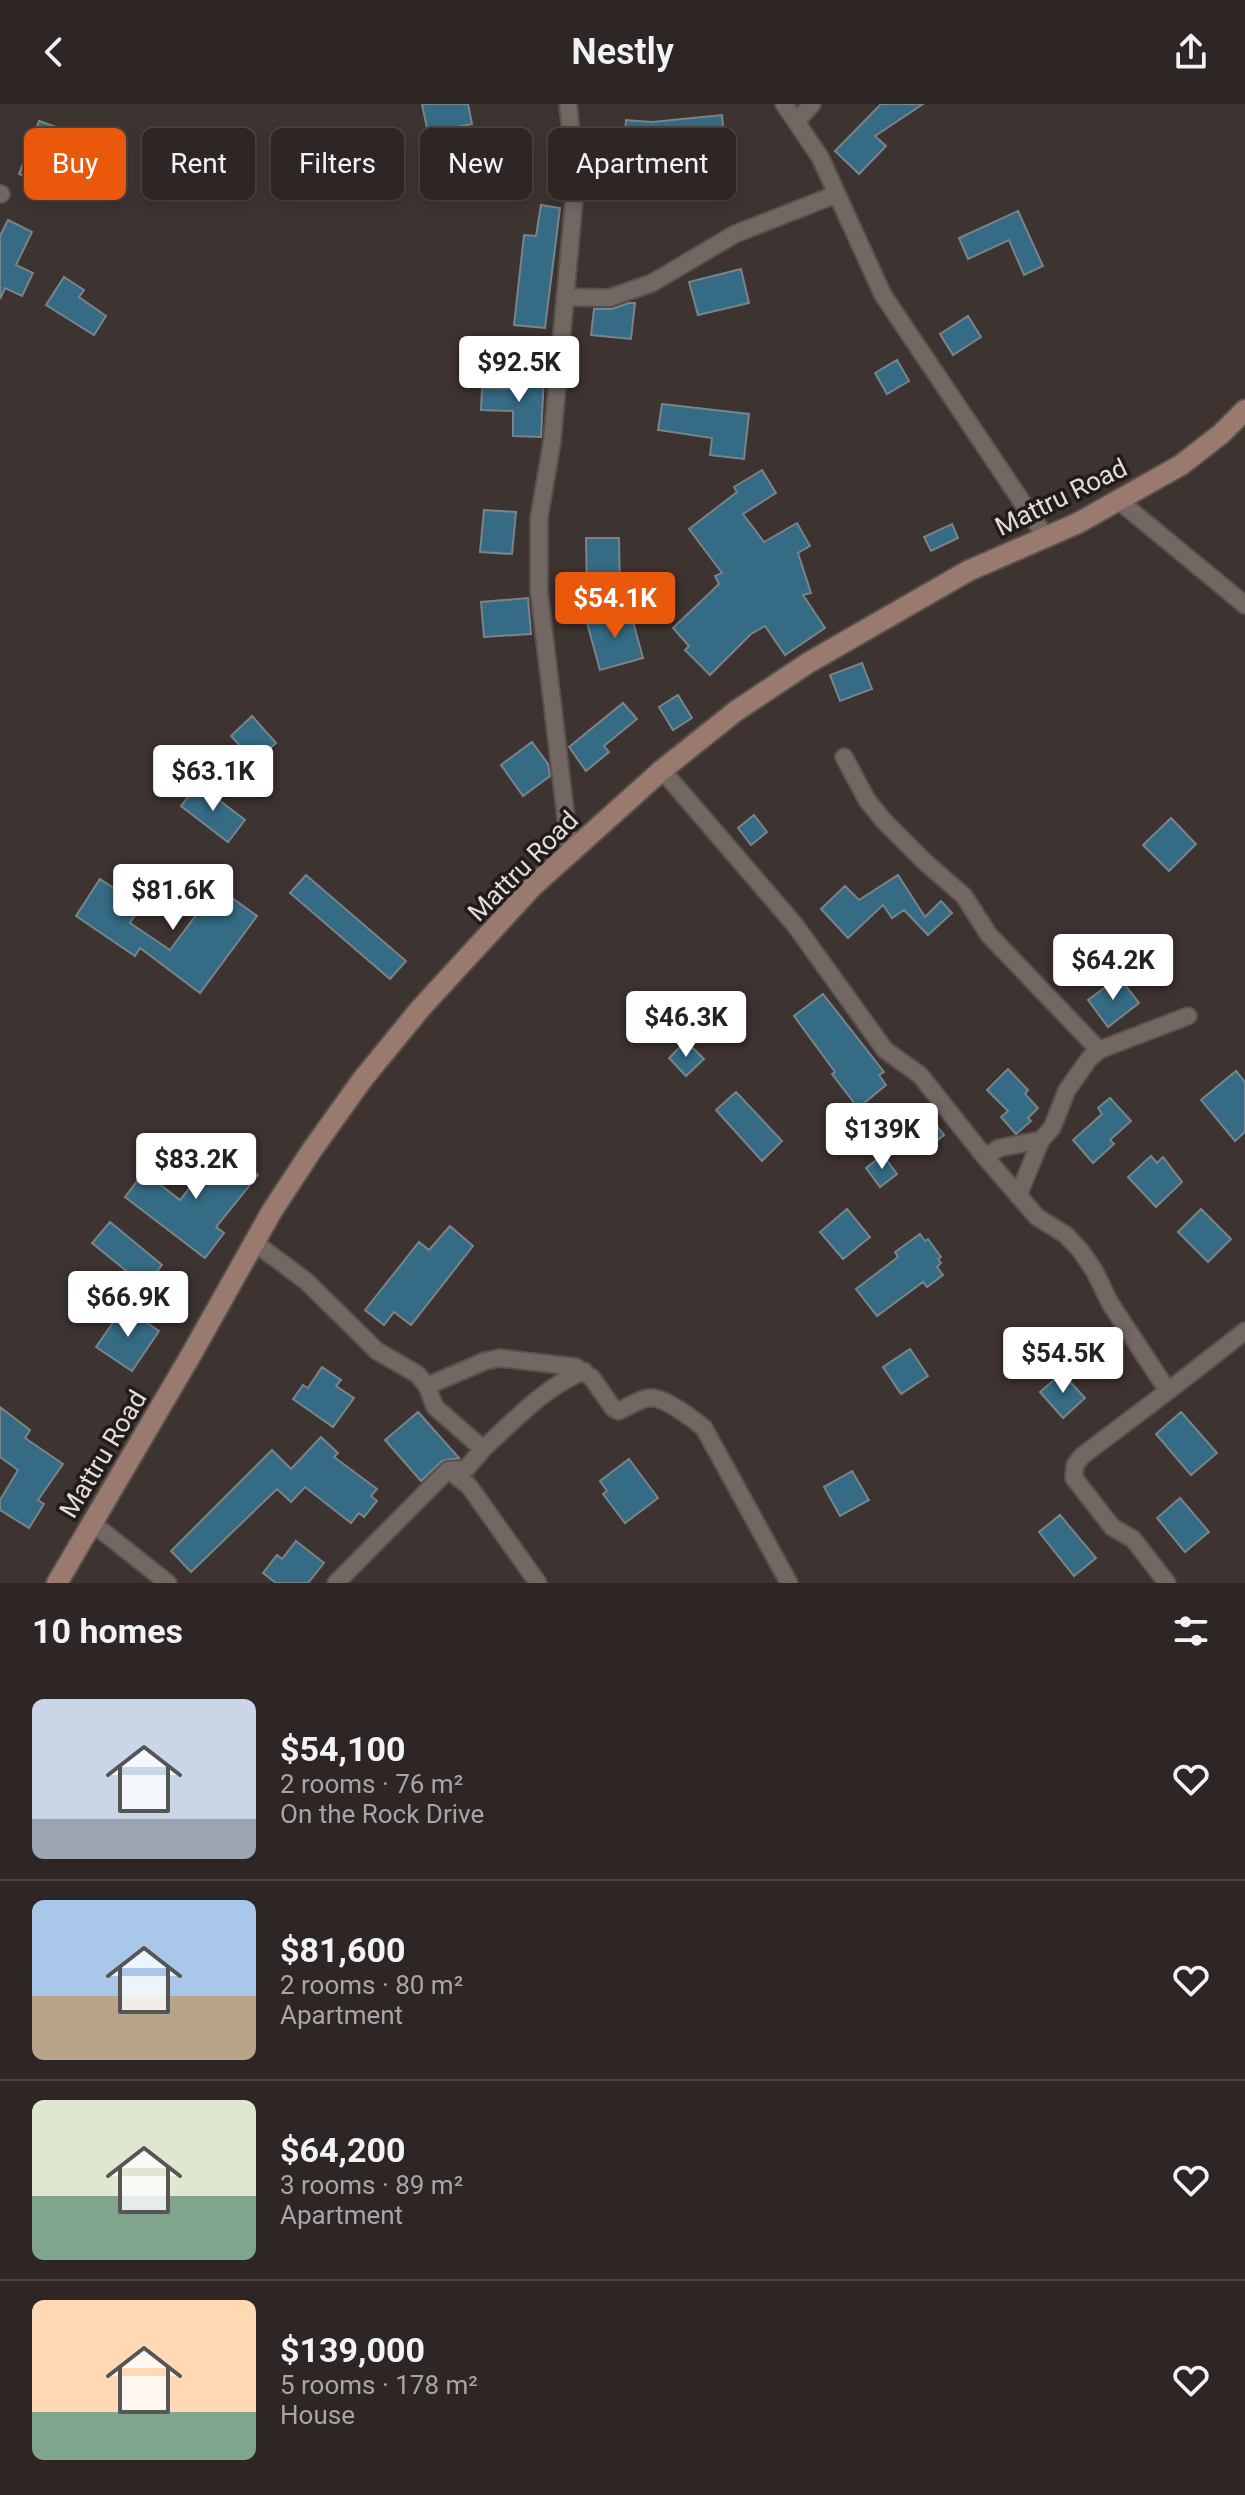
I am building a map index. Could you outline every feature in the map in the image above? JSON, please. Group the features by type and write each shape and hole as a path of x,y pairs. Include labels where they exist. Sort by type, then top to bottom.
{"main road":[{"name":"Mattru Road","path":"57,1583 272,1211 362,1080 420,1009 533,886 662,770 736,711 808,663 968,571 1078,523 1181,465 1221,434 1245,410"}],"street":[{"path":"568,104 576,179 552,442 539,518 539,591 570,852"},
{"path":"784,104 820,157 883,295 1045,536"},
{"path":"796,122 812,104"},
{"path":"565,297 609,298 652,283 735,234 837,194"},
{"path":"1118,500 1245,605"},
{"path":"844,757 867,800 883,820 964,896 989,935 1099,1050"},
{"path":"662,770 795,925 885,1050 920,1075 1037,1217 1066,1235 1081,1251 1110,1303 1168,1391"},
{"path":"1018,1196 1041,1140 1052,1128 1067,1090 1089,1059 1099,1050 1188,1016"},
{"path":"985,1157 999,1148 1041,1140"},
{"path":"255,1243 306,1281 377,1351 417,1374 427,1386 435,1407 483,1449"},
{"path":"1167,1583 1133,1539 1112,1527 1074,1478 1075,1465 1082,1456 1245,1331"},
{"path":"427,1386 485,1361 500,1358 576,1367 584,1371 618,1411 650,1397 659,1399 704,1428 789,1583"},
{"path":"336,1583 448,1470 466,1469 483,1449 546,1392 561,1380 584,1371"},
{"path":"448,1470 469,1486 538,1583"},
{"path":"92,1523 168,1583"}],"building":[{"path":"422,104 468,104 472,124 427,128"},
{"path":"881,104 923,104 875,136 886,146 859,174 835,151"},
{"path":"722,115 723,128 625,128 626,120 652,122"},
{"path":"39,121 59,128 36,128"},
{"path":"541,205 560,208 545,328 514,325 524,235 536,236"},
{"path":"1018,211 1043,266 1024,275 1009,240 968,259 959,238"},
{"path":"8,220 32,232 16,265 33,273 22,296 5,288 0,299 0,236"},
{"path":"741,269 749,303 698,315 689,282"},
{"path":"64,277 84,290 79,297 106,316 94,335 46,305"},
{"path":"635,303 631,339 591,335 594,309 612,309"},
{"path":"968,316 981,337 953,355 940,334"},
{"path":"897,360 909,381 887,394 875,373"},
{"path":"516,375 544,375 541,437 513,436 513,411 481,410 482,388 516,389"},
{"path":"662,404 749,414 744,459 710,455 712,438 658,430"},
{"path":"762,470 776,493 743,514 764,542 797,523 810,546 798,553 811,593 803,595 825,628 785,655 765,626 751,634 710,675 685,650 689,646 673,628 719,584 715,576 722,573 689,529 737,492 734,487"},
{"path":"484,510 516,512 512,554 480,552"},
{"path":"952,524 958,538 931,551 924,537"},
{"path":"586,538 619,538 620,595 587,595"},
{"path":"528,598 531,634 484,637 481,602"},
{"path":"630,611 643,658 600,670 587,623"},
{"path":"862,663 872,689 840,701 830,675"},
{"path":"678,695 692,718 673,730 659,707"},
{"path":"623,703 637,719 604,746 609,752 586,771 569,747"},
{"path":"252,716 276,743 255,762 231,736"},
{"path":"532,742 548,764 550,776 523,796 501,765"},
{"path":"181,750 204,769 194,782 170,763"},
{"path":"198,784 245,820 228,842 181,806"},
{"path":"754,815 767,832 751,845 738,828"},
{"path":"1171,818 1196,844 1169,871 1143,845"},
{"path":"306,875 406,961 390,979 290,893"},
{"path":"898,875 925,917 941,901 952,913 928,935 904,910 892,918 883,905 848,938 821,909 845,886 859,900"},
{"path":"100,879 141,906 130,923 170,950 217,887 257,916 200,993 140,948 135,956 76,916"},
{"path":"1119,977 1139,1003 1108,1027 1088,1000"},
{"path":"823,994 884,1072 879,1075 886,1085 858,1108 794,1016"},
{"path":"686,1041 704,1059 686,1076 669,1058"},
{"path":"1008,1069 1028,1090 1025,1094 1038,1108 1028,1118 1031,1121 1016,1134 1001,1117 1008,1111 987,1090"},
{"path":"1236,1071 1245,1082 1245,1132 1235,1141 1201,1100"},
{"path":"736,1092 782,1141 762,1161 716,1110"},
{"path":"1110,1098 1131,1121 1110,1140 1114,1144 1093,1163 1073,1140 1102,1114 1098,1108"},
{"path":"927,1113 944,1135 930,1146 913,1124"},
{"path":"222,1147 258,1175 216,1227 224,1233 205,1258 125,1197 144,1172 180,1200"},
{"path":"883,1155 897,1174 880,1187 866,1168"},
{"path":"1151,1156 1157,1163 1163,1157 1182,1182 1156,1207 1128,1177"},
{"path":"847,1209 870,1237 843,1259 820,1232"},
{"path":"1201,1209 1231,1239 1208,1262 1178,1232"},
{"path":"110,1222 162,1265 145,1286 92,1243"},
{"path":"450,1226 473,1246 411,1325 394,1312 384,1325 365,1310 419,1242 429,1250"},
{"path":"920,1234 925,1241 928,1239 941,1257 937,1267 943,1275 927,1287 923,1282 877,1316 856,1289 898,1257 895,1252"},
{"path":"124,1307 159,1331 132,1371 96,1347"},
{"path":"910,1349 928,1376 901,1394 883,1367"},
{"path":"322,1367 341,1380 336,1386 354,1398 333,1427 293,1399 303,1385 308,1388"},
{"path":"1062,1373 1085,1398 1063,1418 1040,1392"},
{"path":"0,1407 30,1430 25,1438 63,1464 38,1500 44,1504 29,1528 0,1510 0,1500 18,1470 0,1457"},
{"path":"418,1412 459,1458 442,1461 421,1481 385,1440"},
{"path":"1181,1412 1217,1453 1191,1475 1156,1434"},
{"path":"321,1437 338,1453 334,1457 377,1489 371,1496 377,1501 364,1517 359,1513 351,1523 305,1487 291,1502 277,1489 191,1572 171,1551 272,1450 291,1469"},
{"path":"629,1459 658,1498 625,1523 603,1494 607,1491 600,1481"},
{"path":"852,1471 869,1500 840,1516 824,1487"},
{"path":"1180,1498 1209,1532 1185,1552 1157,1518"},
{"path":"1060,1515 1096,1558 1074,1576 1039,1532"},
{"path":"296,1541 324,1563 308,1583 276,1583 263,1573 277,1555 282,1559"}]}
